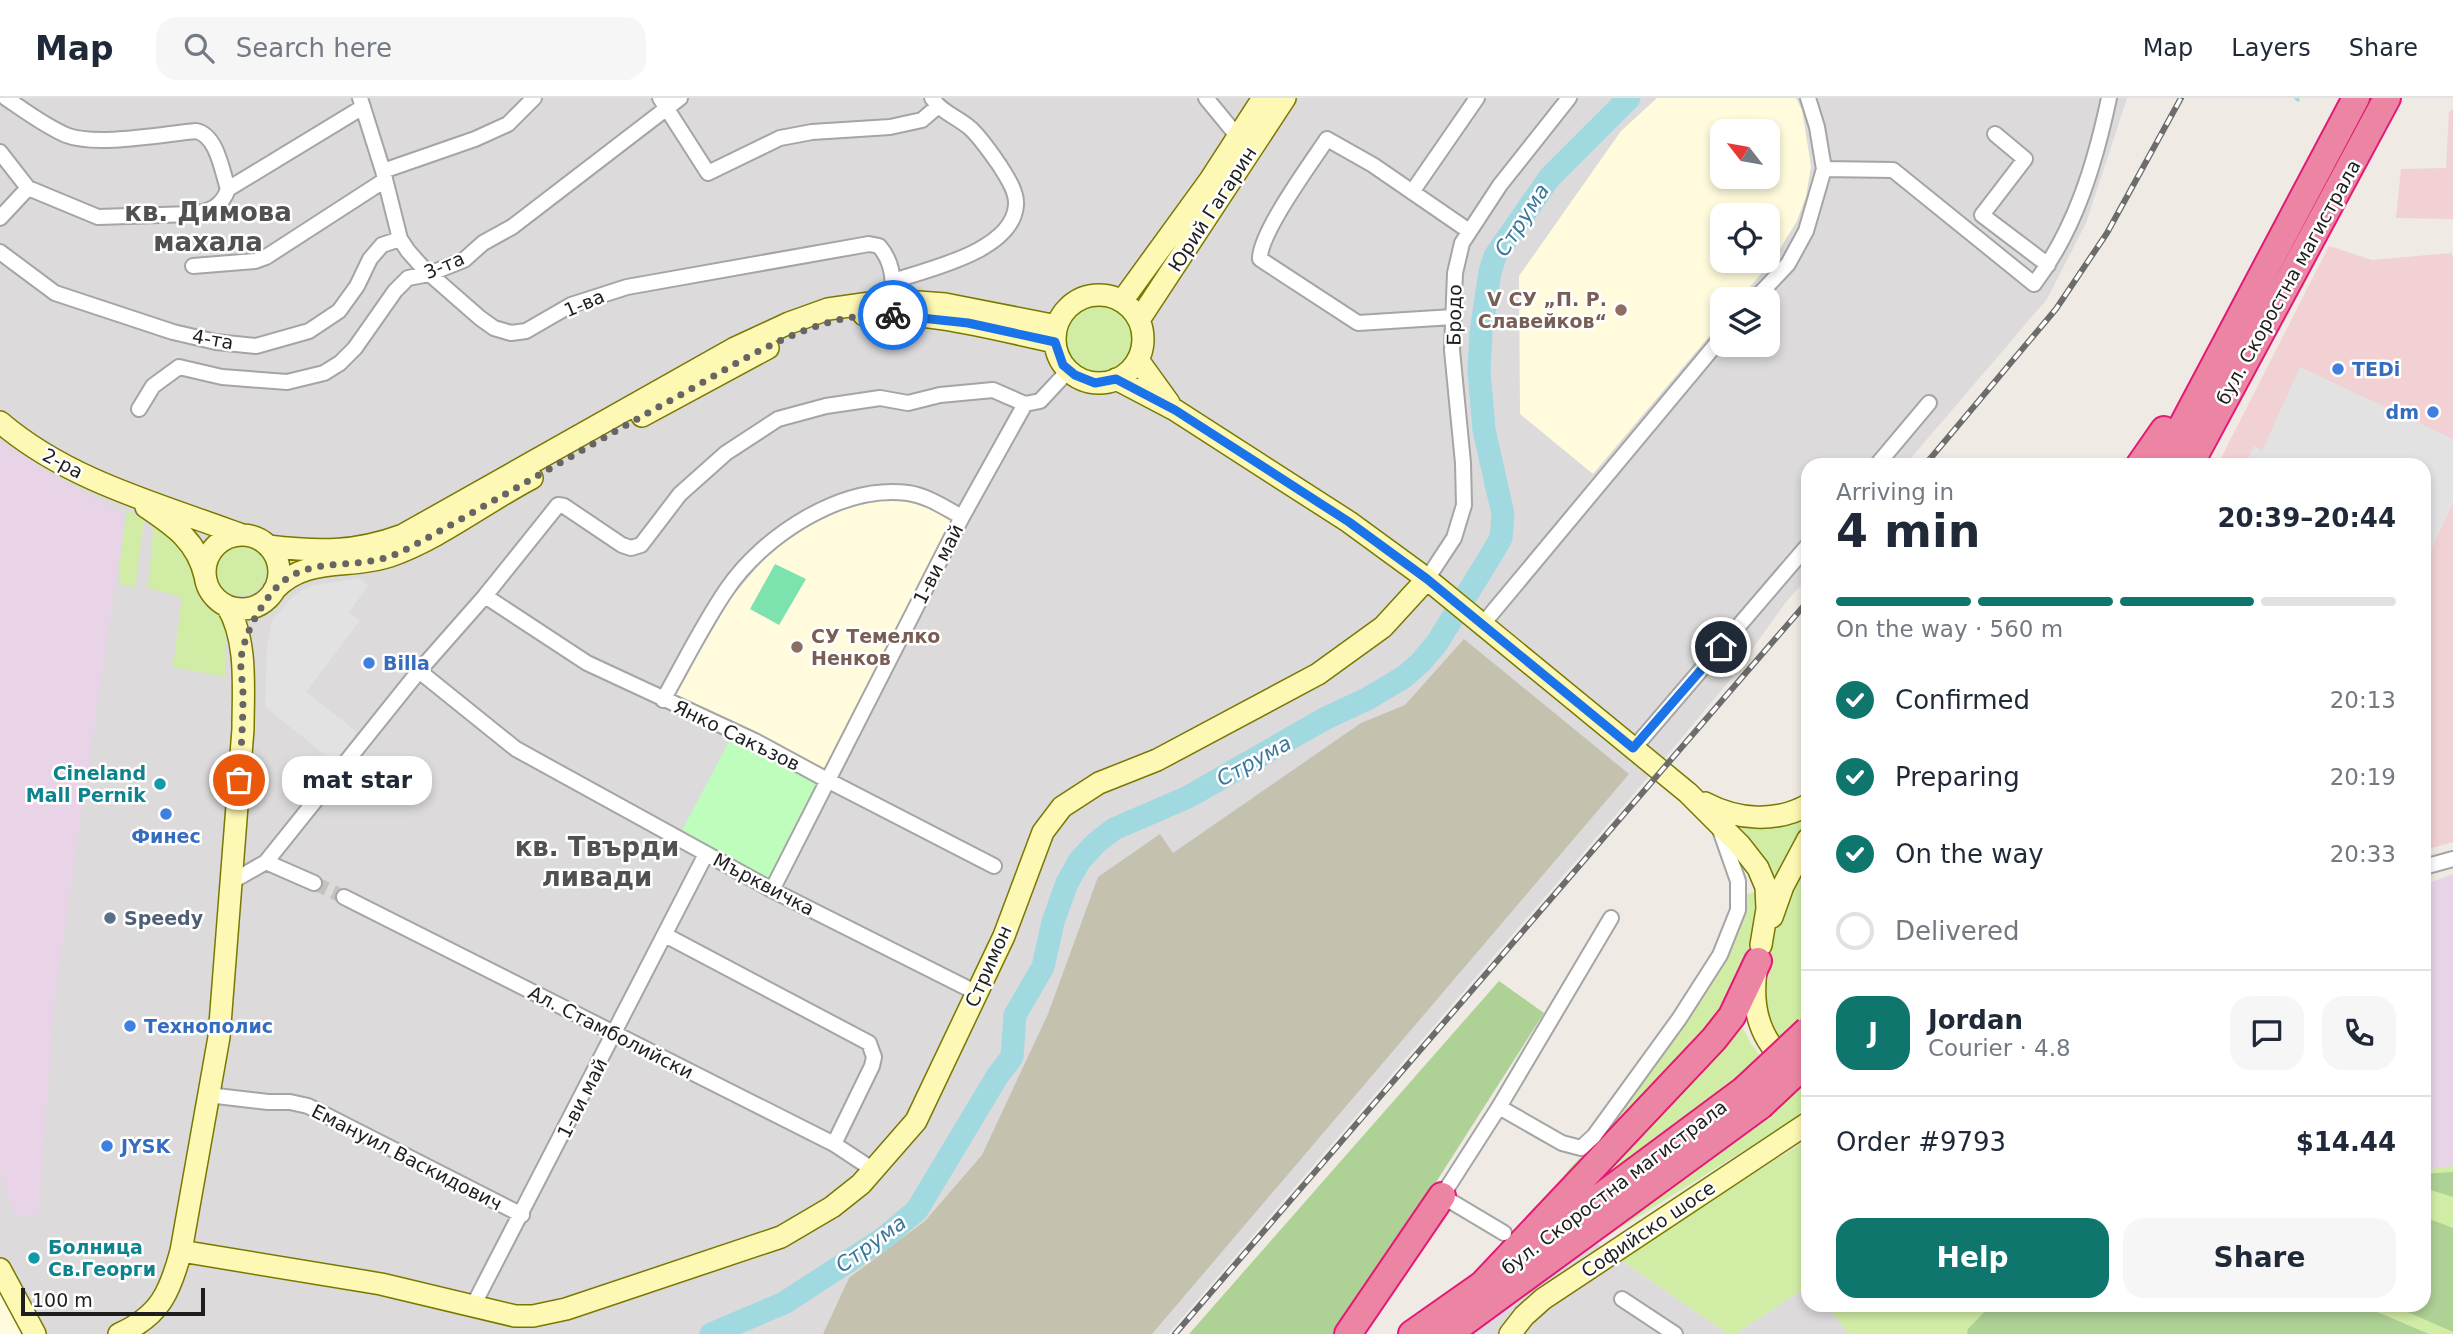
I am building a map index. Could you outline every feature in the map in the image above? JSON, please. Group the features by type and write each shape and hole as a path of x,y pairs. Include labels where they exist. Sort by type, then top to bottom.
{"highway":[{"name":"бул. Скоростна магистрала","path":"2165,458 2356,98"},
{"name":"бул. Скоростна магистрала","path":"2194,458 2387,98"},
{"path":"2145,458 2230,338"},
{"path":"1481,1286 1714,1039 1732,1016 1760,953"},
{"name":"бул. Скоростна магистрала","path":"1448,1334 1752,1098 1801,1038"},
{"name":"бул. Скоростна магистрала","path":"1412,1334 1752,1098 1801,1075"},
{"path":"1348,1334 1442,1196"}],"main road":[{"name":"Юрий Гагарин","path":"1139,320 1244,144 1263,98"},
{"name":"Юрий Гагарин","path":"1122,301 1210,180 1285,98"},
{"path":"1099,295 1122,301 1139,320 1143,336 1138,359 1125,374 1116,379 1102,383 1088,381 1068,371 1059,358 1056,334 1064,312 1083,298 1099,295"},
{"path":"227,606 248,609 259,605 290,576 303,570 393,556 739,363 801,333 891,298"},
{"path":"268,545 322,552 338,551 371,545 402,535 735,348 789,323 828,309 891,298 921,316 1056,334"},
{"path":"1138,359 1175,410"},
{"path":"1116,379 1175,410 1434,577 1476,620 1688,793 1718,823 1758,868 1766,887 1767,909 1754,1008 1761,1030 1777,1053 1789,1064 1801,1069"},
{"name":"2-ра","path":"0,422 33,447 130,496 242,535"},
{"name":"2-ра","path":"130,496 183,534 197,553 205,576"},
{"path":"119,1334 139,1324 164,1298 173,1284 219,1037 243,729 241,659 234,618 227,606 212,594 205,576 205,563 219,543 242,535 268,545 275,555 278,578 271,594 258,611 241,659"},
{"name":"Стримон","path":"510,1325 781,1237 832,1207 875,1171 916,1121 1004,936 1043,832 1062,807 1099,783 1157,760 1318,674 1383,627 1434,577"},
{"path":"1688,793 1729,814 1747,817 1786,814 1801,808"},
{"path":"1760,953 1783,886 1801,852"},
{"name":"Софийско шосе","path":"1517,1332 1544,1299 1801,1125"},
{"path":"181,1251 381,1284 474,1304 510,1325"},
{"path":"0,1269 35,1334"}],"street":[{"path":"6,98 45,124 80,138 113,139 204,132 214,147 228,189"},
{"path":"193,266 255,261 265,257 384,175 508,124 534,98"},
{"name":"3-та","path":"139,409 153,386 179,367 222,377 287,382 324,373 340,363 355,348 381,310 408,278 429,274 464,260 483,243 512,227 634,132 664,103 680,98"},
{"path":"1206,98 1244,144"},
{"path":"1412,192 1476,98"},
{"name":"Бродо","path":"1434,577 1454,538 1464,505 1464,463 1452,350 1455,273 1462,243 1500,185 1569,98"},
{"path":"1766,287 1788,264 1806,231 1824,170 1817,127 1808,98"},
{"path":"1824,170 1893,170 2034,284 2048,265 2081,201 2109,98"},
{"path":"664,103 708,173 780,138 812,132 890,127 922,120 934,102 970,128 992,154 1014,191 1017,203 1014,216 994,241 978,252 891,298"},
{"path":"0,152 28,188 98,217 192,214 220,204 228,189 362,103"},
{"name":"1-ва","path":"362,103 400,239 429,274 494,328 510,332 526,331 580,302 628,287 848,246 879,246 889,258 891,298"},
{"path":"1995,134 2025,159 1982,215 2048,265"},
{"path":"1453,317 1357,323 1260,258 1260,251 1268,231 1327,139 1373,165 1469,232"},
{"path":"0,218 28,188"},
{"name":"4-та","path":"0,252 55,293 173,332 216,342 256,346 309,331 339,311 357,286 370,259 383,246 400,239"},
{"path":"1476,620 1710,351"},
{"name":"1-ви май","path":"772,890 962,517 1025,404 1040,401 1068,371"},
{"path":"231,882 266,862 419,671 485,596 558,505 564,506 622,545 631,548 641,545 681,494 726,453 778,419 826,406 880,398 908,403 940,395 993,390 1025,404"},
{"path":"1883,458 1930,403"},
{"path":"663,700 727,589 763,550 787,530 829,506 886,493 908,493 929,499 962,517"},
{"path":"1633,748 1801,553"},
{"name":"Янко Сакъзов","path":"485,596 587,663 755,741 994,866"},
{"name":"Мърквичка","path":"419,671 516,749 772,890 977,992"},
{"path":"1499,1107 1562,1143 1581,1148 1594,1136 1679,1019 1720,955 1729,933 1738,910 1738,881 1718,823"},
{"name":"1-ви май","path":"474,1304 706,854"},
{"path":"2431,865 2453,859"},
{"path":"266,862 314,883"},
{"name":"Ал. Стамболийски","path":"344,897 834,1144 875,1171"},
{"path":"1504,1233 1442,1196 1499,1107 1611,918"},
{"path":"665,935 869,1043 874,1057 872,1066 834,1144"},
{"name":"Емануил Васкидович","path":"208,1095 307,1106 522,1215"},
{"path":"1622,1299 1675,1334"}],"shaded area":[{"path":"0,98 2127,98 2086,223 2047,299 1911,458 1801,458 1801,585 1730,680 1168,1334 0,1334"},
{"name":"V СУ „П. Р. Славейков“","path":"1657,98 1796,98 1802,110 1811,166 1806,196 1797,221 1780,249 1780,203 1710,203 1710,273 1762,273 1750,287 1710,287 1710,335 1593,474 1520,414 1519,276 1621,131"},
{"path":"2453,109 2453,219 2396,218 2401,169 2446,168 2449,112"},
{"path":"2329,246 2372,260 2451,253 2453,842 2431,848 2431,458 2221,458"},
{"path":"2300,367 2453,439 2453,503 2431,550 2431,458 2248,458 2254,445 2262,451"},
{"path":"0,441 66,484 125,515 55,996 38,1217 14,1214 0,1173"},
{"name":"СУ Темелко Ненков","path":"911,498 957,519 826,775 674,696 731,598 768,554 818,519 847,507 878,500"},
{"path":"359,578 368,586 349,612 360,621 306,692 357,732 334,762 265,707 267,646 271,622 293,596 310,586"},
{"path":"1464,639 1629,774 1152,1334 823,1334 849,1278 925,1221 982,1155 1048,1014 1098,877 1160,834 1173,853 1361,723 1405,705"},
{"path":"2453,874 2453,1166 2431,1169 2431,882"},
{"path":"1588,1237 1728,1334 1454,1334"},
{"path":"0,1288 23,1333 23,1334 0,1334"},
{"path":"1801,1291 1801,1312 1832,1312 1849,1334 1735,1334"}],"green space":[{"path":"1092,305 1106,305 1119,311 1128,320 1134,340 1132,353 1124,365 1106,375 1092,375 1079,369 1070,360 1064,347 1064,333 1070,320 1079,311"},
{"path":"127,510 144,520 135,587 121,585 119,569"},
{"path":"154,523 183,544 205,598 227,618 225,677 173,667 182,597 148,588"},
{"path":"241,544 260,551 267,570 260,589 241,596 222,589 215,570 222,551"},
{"path":"775,564 806,579 779,625 750,609"},
{"path":"731,738 820,785 768,881 680,834"},
{"path":"1733,821 1785,825 1801,822 1801,832 1785,860 1774,888 1730,827"},
{"path":"1801,872 1801,1025 1782,1043 1766,1014 1764,974 1773,933"},
{"path":"1755,892 1759,902 1756,932 1729,1005 1555,1191 1570,1167 1590,1148 1698,999 1744,895"},
{"path":"1499,981 1544,1013 1339,1334 1189,1334"},
{"path":"1740,1022 1751,1044 1764,1060 1549,1225"},
{"path":"1798,1086 1801,1090 1799,1116 1542,1277 1706,1162"},
{"path":"1801,1143 1801,1291 1735,1334 1728,1334 1620,1259"},
{"path":"2453,1166 2453,1334 1849,1334 1832,1312 2431,1312 2431,1169"},
{"path":"2453,1172 2453,1197 2431,1190 2431,1174"},
{"path":"2431,1220 2453,1228 2453,1332 2408,1312 2431,1312"},
{"path":"1984,1312 2377,1312 2429,1334 1967,1334 1968,1329"}],"waterway":[{"name":"Струма","path":"711,1334 784,1303 884,1238 917,1210 998,1075 1012,1057 1015,1015 1043,967 1053,922 1067,883 1080,860 1096,843 1114,829 1188,797 1326,718 1367,699 1404,677 1437,643 1501,538 1503,514 1484,430 1479,371 1481,332 1495,256 1550,177 1629,98"}],"tunnel":[{"path":"314,883 344,897"}],"railway":[{"path":"1931,458 2056,309 2107,233 2181,98"},
{"path":"1175,1334 1801,609"}],"way so far":[{"path":"239,780 243,729 241,659 258,611 274,590 290,576 318,567 393,556 751,357 829,322 867,314 893,315"}],"place":[{"name":"V СУ „П. Р. Славейков“","path":"1621,310"},
{"name":"TEDi","path":"2338,369"},
{"name":"dm","path":"2433,412"},
{"name":"СУ Темелко Ненков","path":"797,647"},
{"name":"Billa","path":"369,663"},
{"name":"mat star","path":"239,780"},
{"name":"Cineland Mall Pernik","path":"160,784"},
{"name":"Финес","path":"166,814"},
{"name":"Speedy","path":"110,918"},
{"name":"Технополис","path":"130,1026"},
{"name":"JYSK","path":"107,1146"},
{"name":"Болница Св.Георги","path":"34,1258"}],"district":[{"name":"кв. Димова махала","path":"208,227"},
{"name":"кв. Твърди ливади","path":"597,862"}],"route":[{"path":"893,315 968,323 1055,342 1063,365 1075,375 1095,383 1116,379 1175,410 1349,522 1427,579 1633,748 1721,647"}]}
